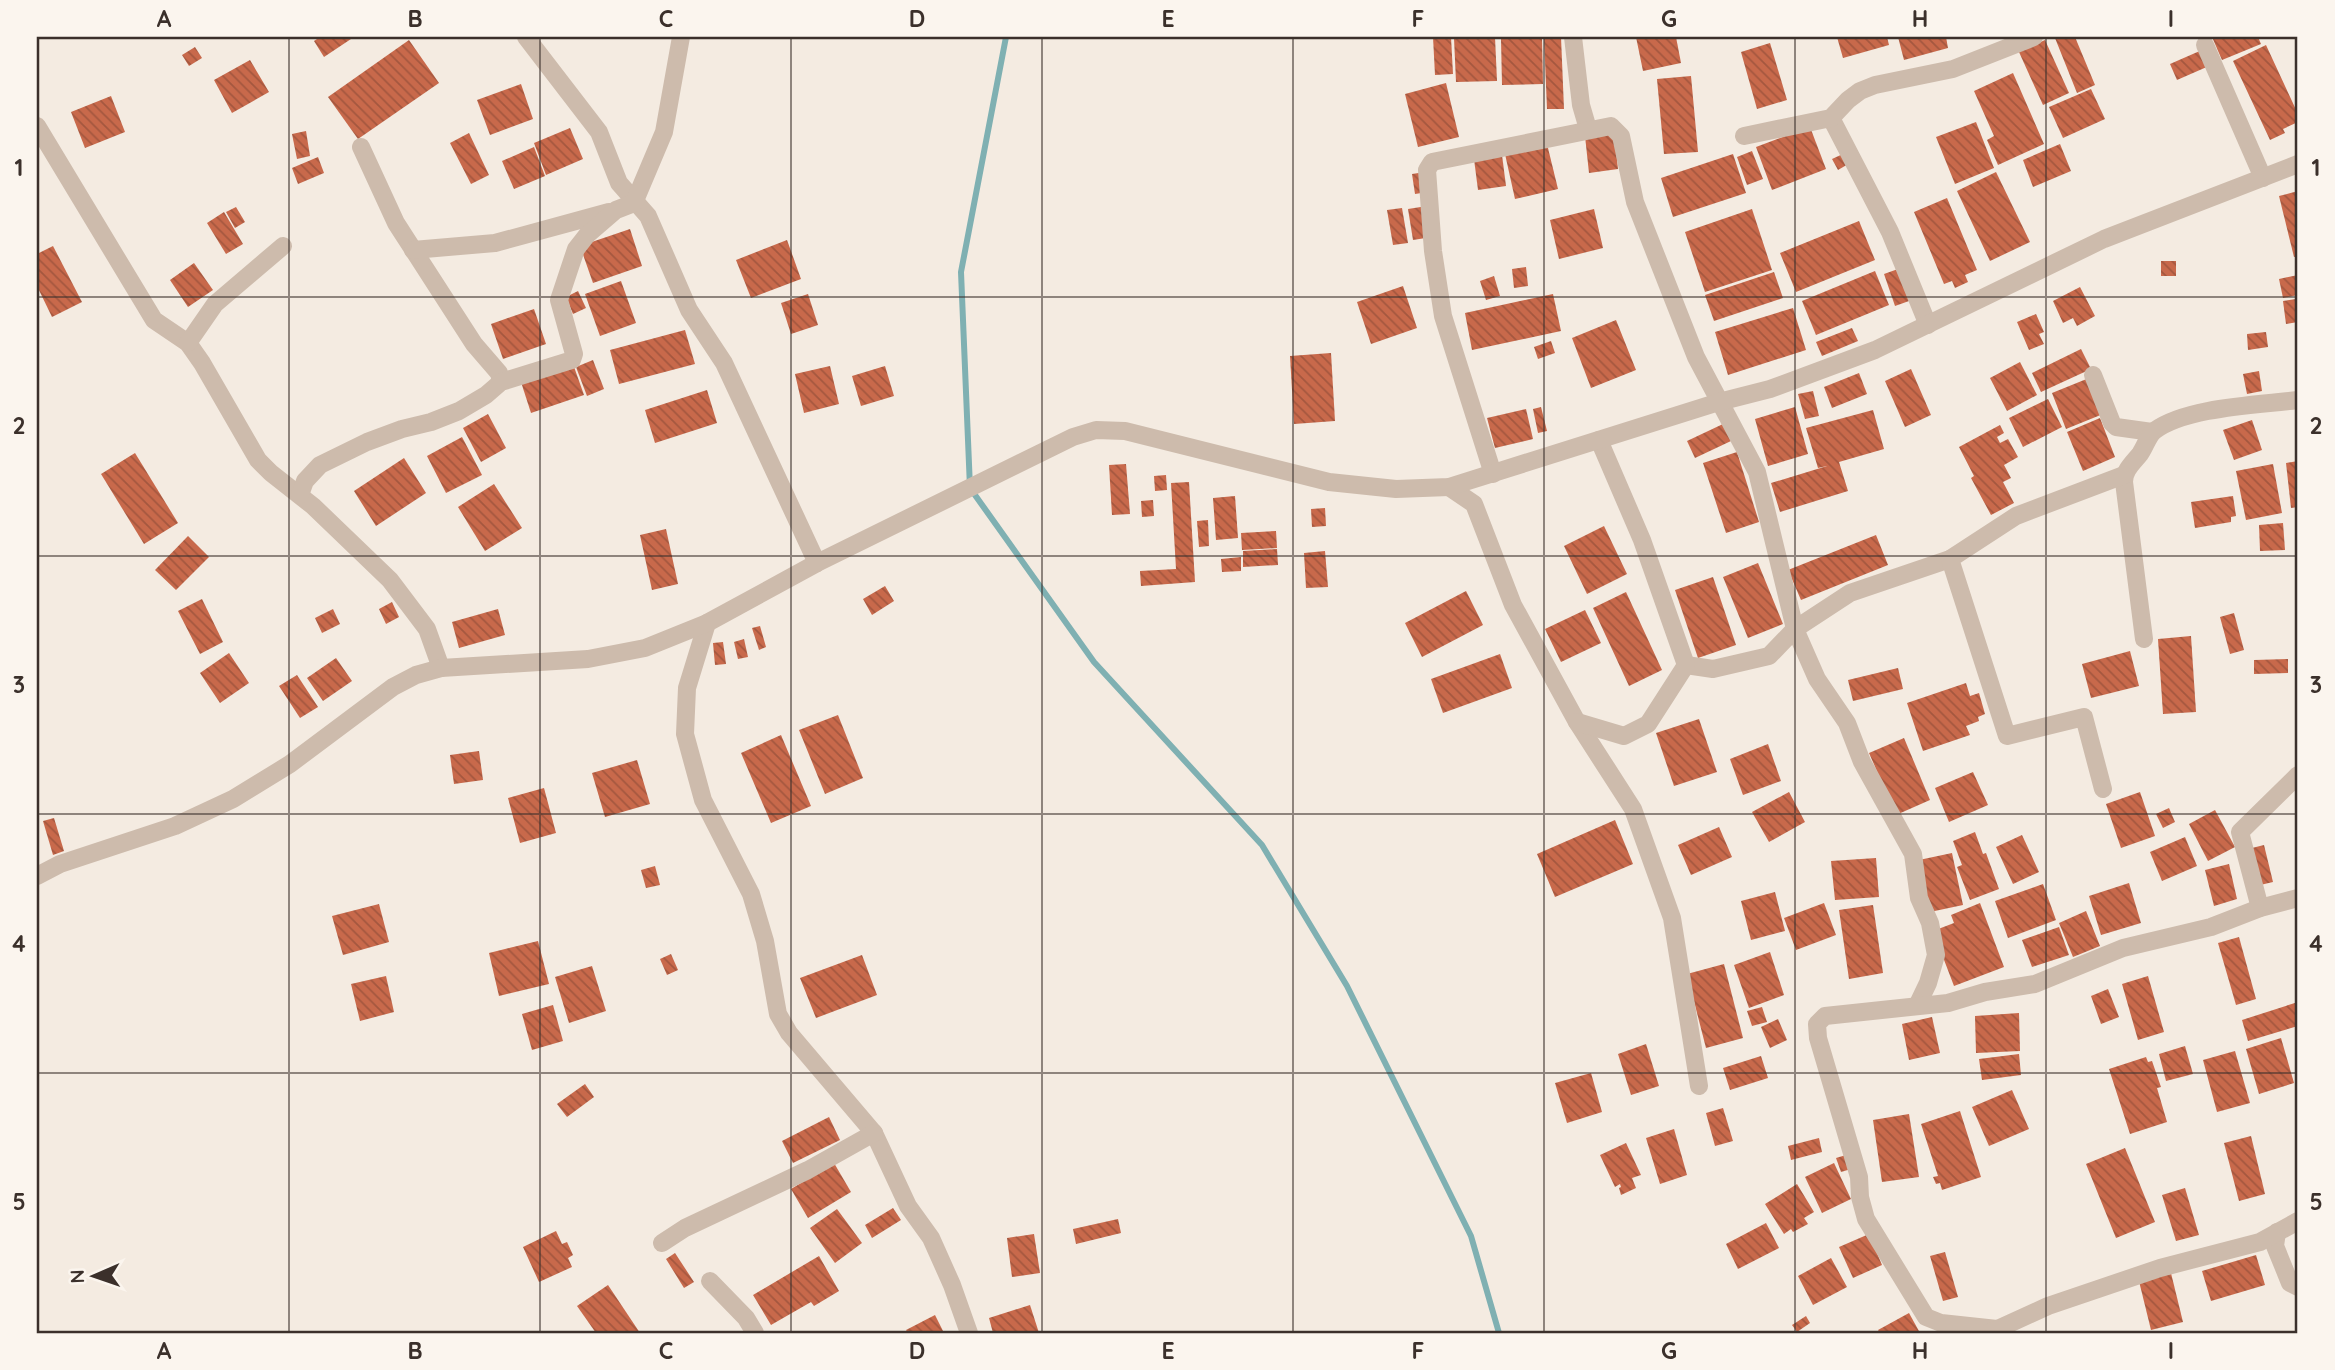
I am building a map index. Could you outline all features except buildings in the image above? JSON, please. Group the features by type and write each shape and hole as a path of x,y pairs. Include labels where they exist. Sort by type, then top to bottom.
{"street":[{"path":"526,37 599,132 619,183 648,216 689,310 724,363 817,563"},
{"path":"413,250 495,243 634,203 664,132 681,37"},
{"path":"1573,37 1581,105 1588,129"},
{"path":"1744,136 1831,118 1860,91 1875,85 1953,69 2034,37"},
{"path":"2205,45 2263,178"},
{"path":"1831,118 1890,232 1928,325"},
{"path":"37,125 155,320 188,343 258,460 300,495 390,580 427,629 441,668"},
{"path":"1493,474 1443,316 1433,251 1427,170 1432,162 1611,126 1621,136 1635,202 1696,357 1758,472 1795,629 1817,680 1847,723 1862,762 1913,855 1919,898 1930,923 1936,955 1928,983 1917,1006"},
{"path":"361,147 396,223 474,344 499,373 501,382"},
{"path":"37,876 60,864 175,826 233,799 290,764 393,687 416,675 441,668 587,659 645,648 707,623 817,563 1073,437 1097,430 1125,431 1329,482 1396,489 1449,487 1770,388 1875,349 2104,239 2298,164"},
{"path":"300,495 305,481 320,465 367,442 459,411 486,395 501,382 572,360 574,354 559,300 576,248 616,210"},
{"path":"188,343 215,304 283,246"},
{"path":"2093,375 2116,427 2152,432 2190,414 2298,400"},
{"path":"1685,665 1713,669 1769,656 1795,629 1850,593 1950,559 2016,516 2124,474 2143,450 2152,432"},
{"path":"1599,440 1642,540 1685,665"},
{"path":"2124,474 2144,639"},
{"path":"1449,487 1474,504 1513,605 1577,722 1633,810 1672,918 1699,1086"},
{"path":"1950,559 2007,736 2084,717 2103,789"},
{"path":"707,623 687,688 685,734 703,800 751,894 765,941 778,1014 789,1033 874,1133 903,1197 931,1238 969,1333"},
{"path":"1577,722 1624,736 1647,724 1685,665"},
{"path":"2260,908 2240,832 2298,775"},
{"path":"2298,898 2260,908 2211,927 2123,948 2035,984 1985,992 1948,1003 1825,1016 1817,1024 1818,1038 1859,1177 1860,1197 1866,1219 1926,1317 1941,1323 1993,1331 2048,1306 2160,1268 2244,1248 2298,1221"},
{"path":"662,1243 685,1228 808,1170 874,1133"},
{"path":"2277,1232 2275,1246 2290,1283 2298,1287"},
{"path":"710,1281 746,1318 755,1333"}],"waterway":[{"path":"1006,37 961,272 970,488 1094,662 1262,845 1347,986 1471,1236 1499,1333"}]}
